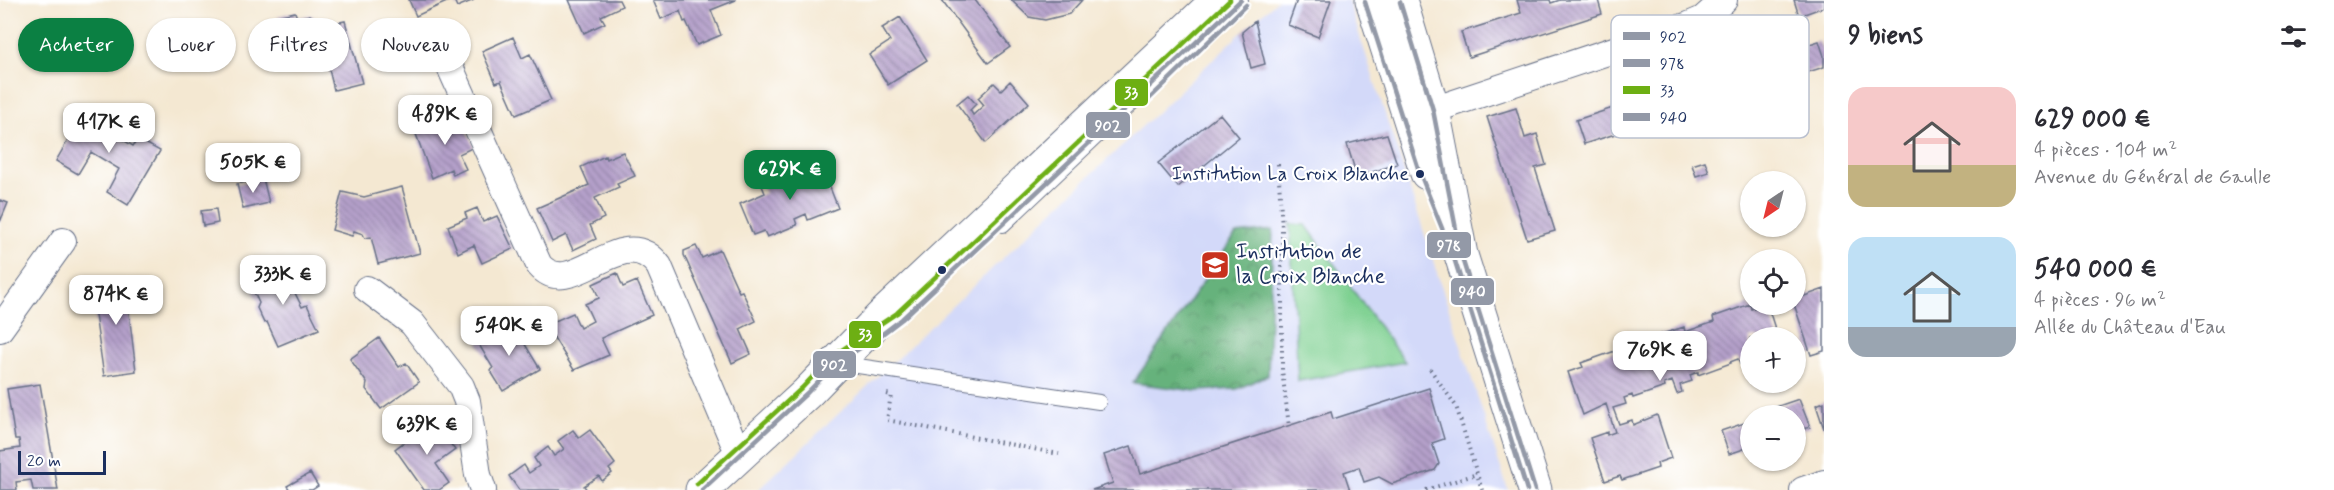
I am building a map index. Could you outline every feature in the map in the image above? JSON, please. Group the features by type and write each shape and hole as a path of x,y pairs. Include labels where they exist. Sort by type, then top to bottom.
{"main road":[{"path":"680,490 796,383 863,312 944,234 1195,0"},
{"path":"702,490 807,393 882,316 1218,0"},
{"path":"1372,0 1426,170 1461,255 1535,490"},
{"path":"1400,0 1433,110 1461,255"}],"street":[{"path":"1707,15 1724,0"},
{"path":"1433,110 1611,51"},
{"path":"452,72 539,265 546,273 562,276 625,250 644,252 653,258 659,266 733,441"},
{"path":"0,329 63,241"},
{"path":"367,289 412,324 461,386 467,401 478,475 483,490"},
{"path":"1803,490 1824,483"}],"lane":[{"path":"836,363 902,319 1241,0"},
{"path":"836,363 1099,402"}],"path":[{"path":"1278,164 1282,228 1282,370 1289,426"},
{"path":"1430,369 1456,406 1482,490"},
{"path":"882,393 891,395 888,420 1059,454"},
{"path":"1426,490 1477,474"}],"shaded area":[{"name":"Institution de la Croix Blanche","path":"1278,0 1348,0 1508,490 758,490 1242,32"}],"green space":[{"path":"1290,224 1306,225 1405,362 1298,381"},
{"path":"1273,230 1268,375 1237,389 1196,391 1133,383 1236,234"}],"building":[{"path":"409,0 451,0 416,16"},
{"path":"454,0 474,0 457,7"},
{"path":"569,0 619,0 622,6 601,16 605,23 584,33"},
{"path":"653,0 736,0 711,10 721,35 697,45 680,11 661,19"},
{"path":"942,0 975,0 1010,47 988,63"},
{"path":"1011,0 1082,0 1069,14 1045,20 1029,17"},
{"path":"1297,0 1331,0 1318,37 1288,25"},
{"path":"1517,0 1550,0 1551,3 1560,0 1598,0 1602,14 1469,57 1461,32 1521,13"},
{"path":"1794,0 1824,0 1824,7 1799,15"},
{"path":"295,12 297,18 279,18 278,16"},
{"path":"310,15 315,18 297,18"},
{"path":"900,17 927,60 888,85 869,55 890,41 882,28"},
{"path":"1255,21 1265,64 1251,68 1242,32"},
{"path":"349,36 362,83 334,90 330,72 349,72"},
{"path":"513,37 522,58 530,54 551,100 516,115 501,81 496,83 482,51"},
{"path":"1819,41 1824,56 1824,67 1809,72 1809,44"},
{"path":"1010,81 1029,103 986,143 957,104 968,95 976,104 970,110 973,115 984,105 978,98 994,83 1001,90"},
{"path":"87,107 110,121 105,129 133,146 138,139 160,151 128,205 107,192 119,169 91,152 78,174 56,161"},
{"path":"1516,108 1525,138 1537,134 1546,165 1535,168 1555,231 1527,239 1487,117"},
{"path":"1611,109 1611,135 1584,144 1576,120"},
{"path":"458,113 474,147 459,154 466,169 453,175 451,169 432,178 416,134"},
{"path":"1220,114 1239,137 1178,187 1158,163"},
{"path":"1387,134 1397,164 1357,177 1347,144"},
{"path":"623,152 635,176 617,184 619,187 595,198 604,218 590,225 596,239 573,250 566,235 552,242 537,208 589,185 581,167 605,156 606,159"},
{"path":"818,157 838,208 808,220 806,214 795,219 797,225 767,237 764,231 753,235 740,204 765,193 760,181 777,174 782,187 806,176 802,163"},
{"path":"1705,161 1709,172 1696,176 1692,165"},
{"path":"263,178 269,203 243,209 237,184"},
{"path":"402,187 420,253 378,264 371,237 365,238 363,234 354,231 352,236 332,230 342,192 364,197"},
{"path":"0,200 8,203 0,222"},
{"path":"477,208 483,222 497,216 513,249 482,263 474,245 458,253 448,226 467,218 465,213"},
{"path":"216,209 218,223 203,226 201,211"},
{"path":"696,246 702,258 720,250 739,292 742,291 756,321 740,329 751,354 732,363 684,255 684,251"},
{"path":"288,265 299,291 295,293 302,307 307,305 319,329 278,346 267,322 264,323 257,308 259,303 249,282"},
{"path":"617,273 623,287 637,281 652,315 601,338 609,355 574,370 546,325 573,313 580,328 593,321 585,304 599,298 593,284"},
{"path":"142,280 144,295 127,297 136,371 104,376 93,301 99,300 98,286"},
{"path":"1824,289 1824,351 1811,355 1806,340 1806,327 1802,327 1798,315 1806,315 1806,295"},
{"path":"1740,308 1740,315 1771,315 1774,327 1740,327 1740,364 1738,359 1698,375 1698,372 1690,375 1692,381 1680,385 1682,392 1677,394 1672,381 1664,384 1665,387 1633,398 1632,395 1624,398 1626,404 1613,408 1619,424 1632,420 1633,425 1657,415 1671,458 1657,463 1658,468 1622,480 1620,476 1605,481 1590,438 1607,432 1607,435 1615,432 1606,404 1583,415 1568,372 1583,367 1581,363 1618,350 1619,354 1649,344 1647,339 1684,327 1685,332 1714,322 1713,317"},
{"path":"512,323 540,369 503,391 490,370 493,368 478,343"},
{"path":"379,338 399,367 406,363 419,382 381,409 366,389 367,383 350,359"},
{"path":"40,384 58,490 33,490 31,480 16,482 17,490 0,490 0,451 20,448 19,439 15,439 7,389"},
{"path":"1429,388 1444,439 1432,443 1439,464 1435,470 1392,484 1379,477 1364,482 1359,467 1344,472 1350,490 1092,490 1113,483 1104,455 1131,446 1140,474 1331,412 1333,419"},
{"path":"1799,399 1801,405 1781,405"},
{"path":"1824,402 1824,429 1816,405"},
{"path":"1806,417 1810,427 1806,428"},
{"path":"434,420 455,450 436,464 449,483 439,490 424,490 395,449"},
{"path":"1740,424 1740,450 1729,454 1721,431"},
{"path":"573,430 579,438 590,430 615,464 609,469 612,473 602,481 599,476 584,486 587,490 519,490 509,476 524,465 529,473 539,466 534,458 548,447 554,456 564,449 558,441"},
{"path":"310,473 318,486 312,490 290,490 287,486"}],"transit line":[{"name":"33","path":"697,484 802,388 831,357 897,313 1230,0"},
{"name":"902","path":"702,490 807,393 836,363 902,319 1241,0"},
{"name":"978","path":"1365,2 1419,171 1454,258 1527,490"},
{"name":"940","path":"1400,2 1433,110 1461,255 1535,490"},
{"name":"978","path":"1146,102 1246,5"}],"place":[{"name":"Institution La Croix Blanche","path":"1420,174"},
{"name":"Institution de la Croix Blanche","path":"1215,265"}]}
